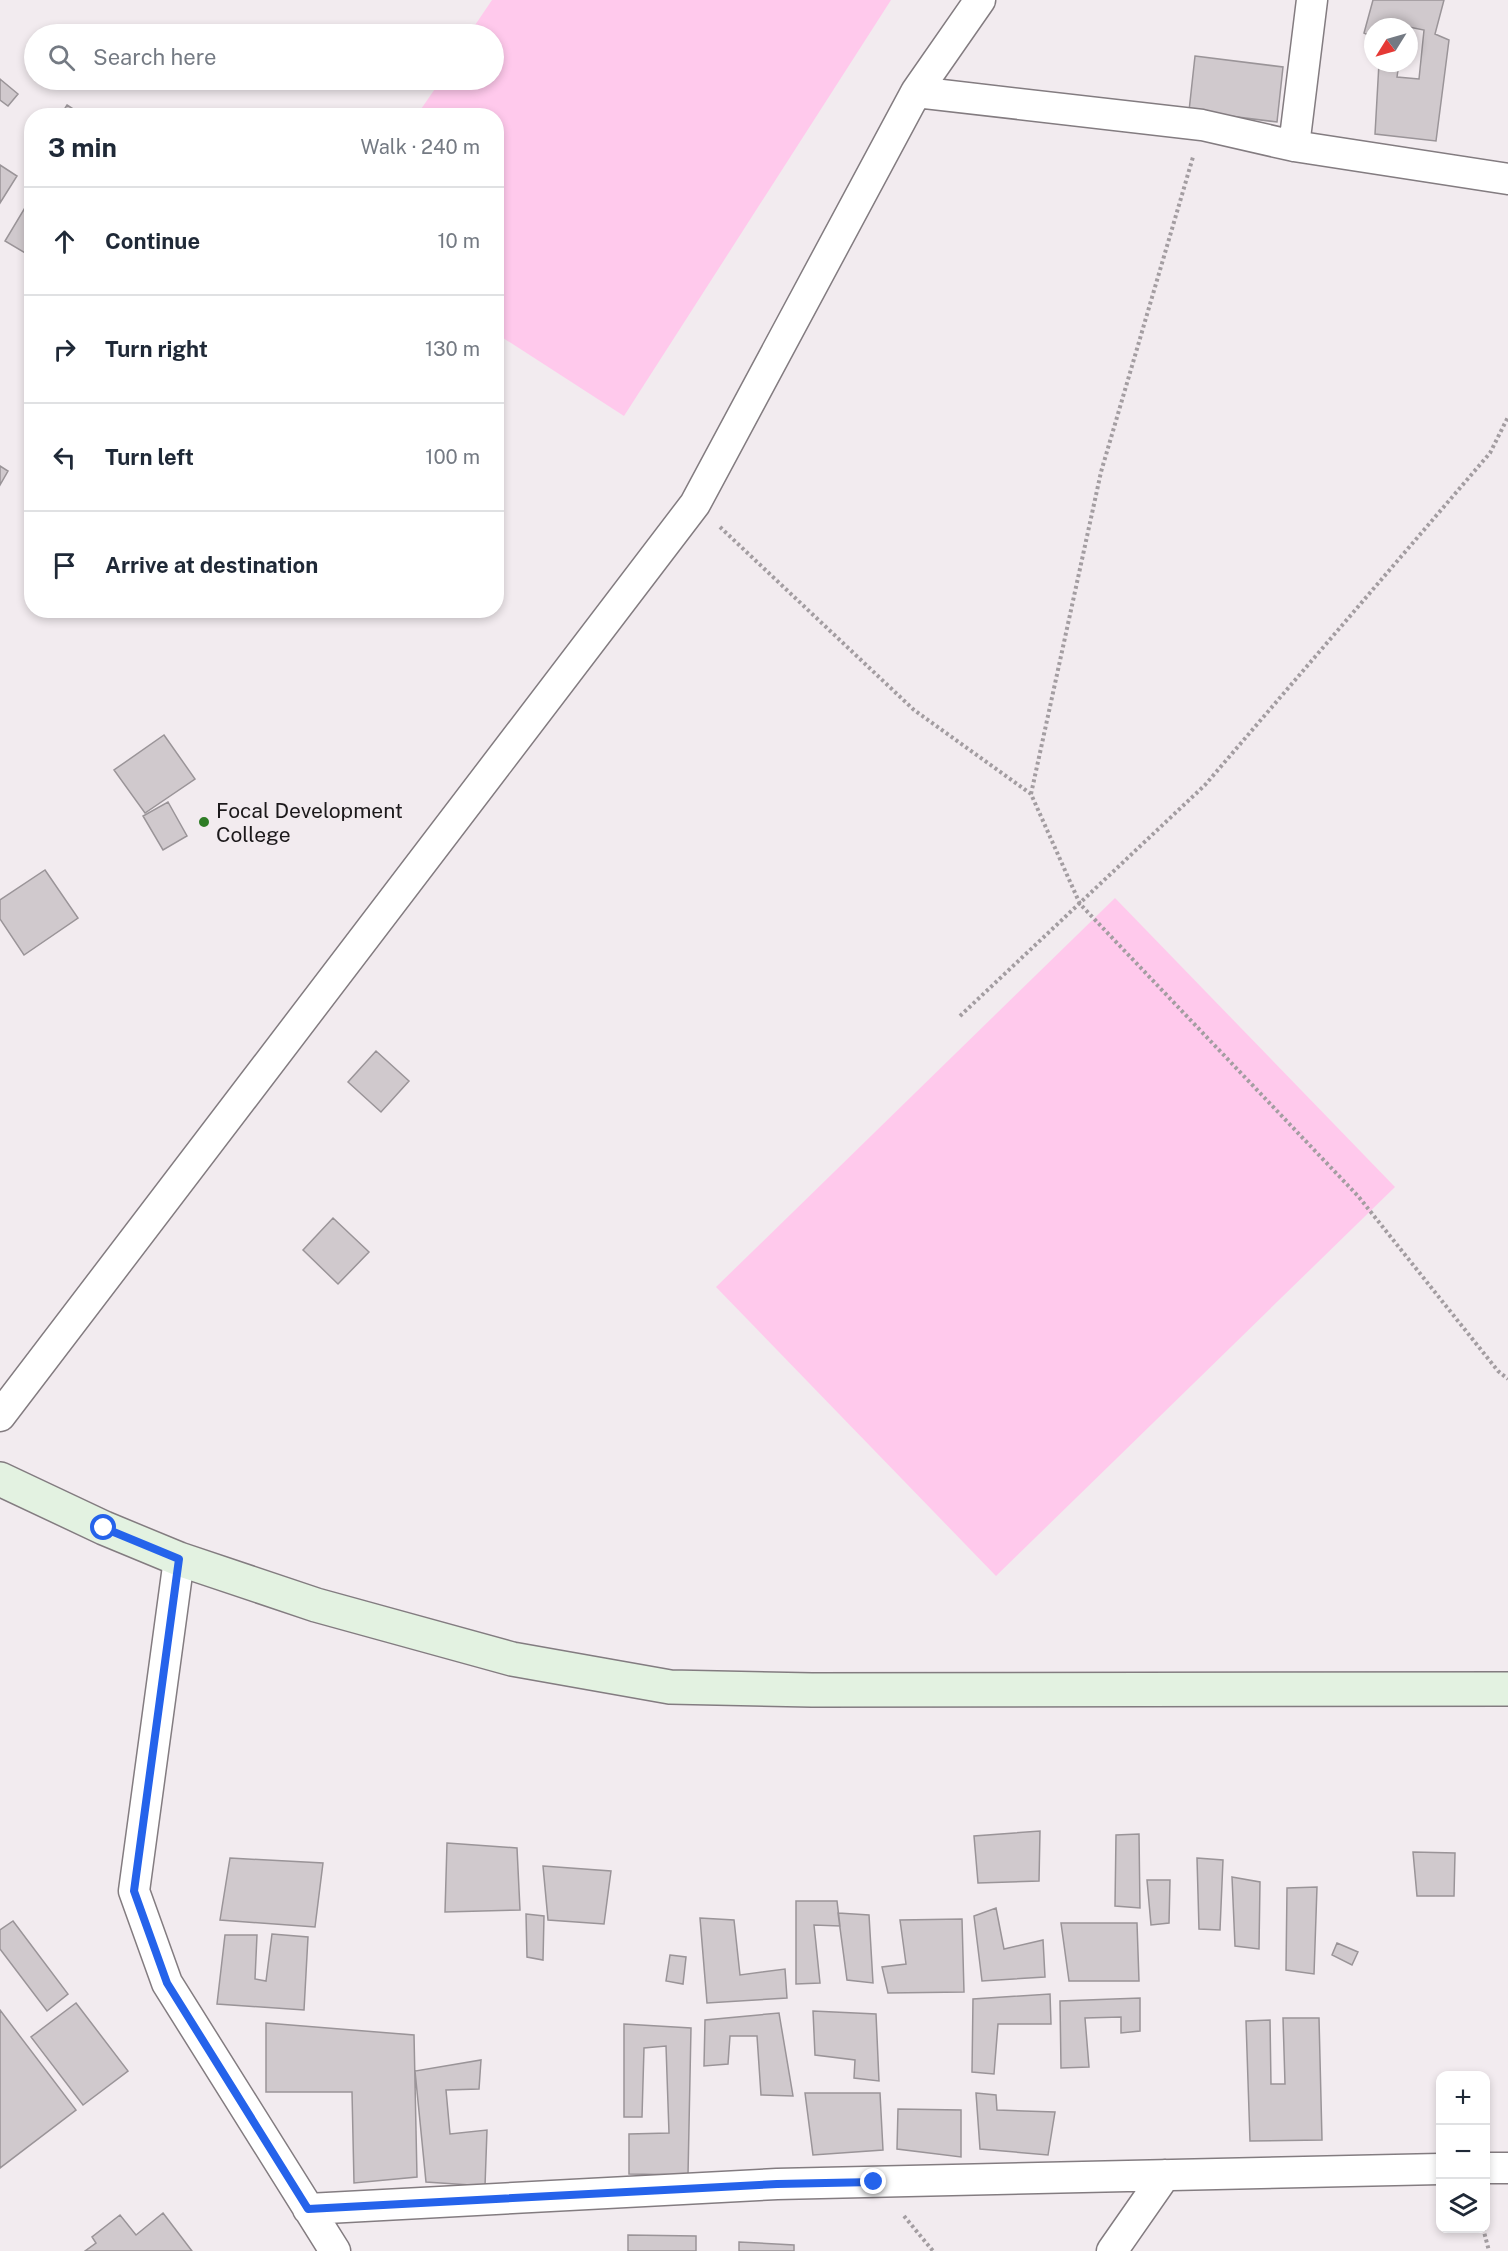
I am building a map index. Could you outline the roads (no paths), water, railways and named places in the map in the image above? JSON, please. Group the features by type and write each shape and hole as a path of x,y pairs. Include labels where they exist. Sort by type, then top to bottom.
{"main road":[{"path":"0,1479 104,1528 179,1559 316,1605 512,1659 670,1687 812,1690 1508,1689"}],"street":[{"path":"0,1416 695,504 916,92 980,0"},
{"path":"1294,146 1312,0"},
{"path":"916,92 1202,125 1294,146 1508,179"},
{"path":"179,1559 134,1891 167,1983 335,2251"},
{"path":"1490,2168 1508,2168"},
{"path":"308,2209 777,2184 1436,2169"},
{"path":"1112,2251 1165,2175"}],"place":[{"name":"Focal Development College","path":"204,822"}]}
